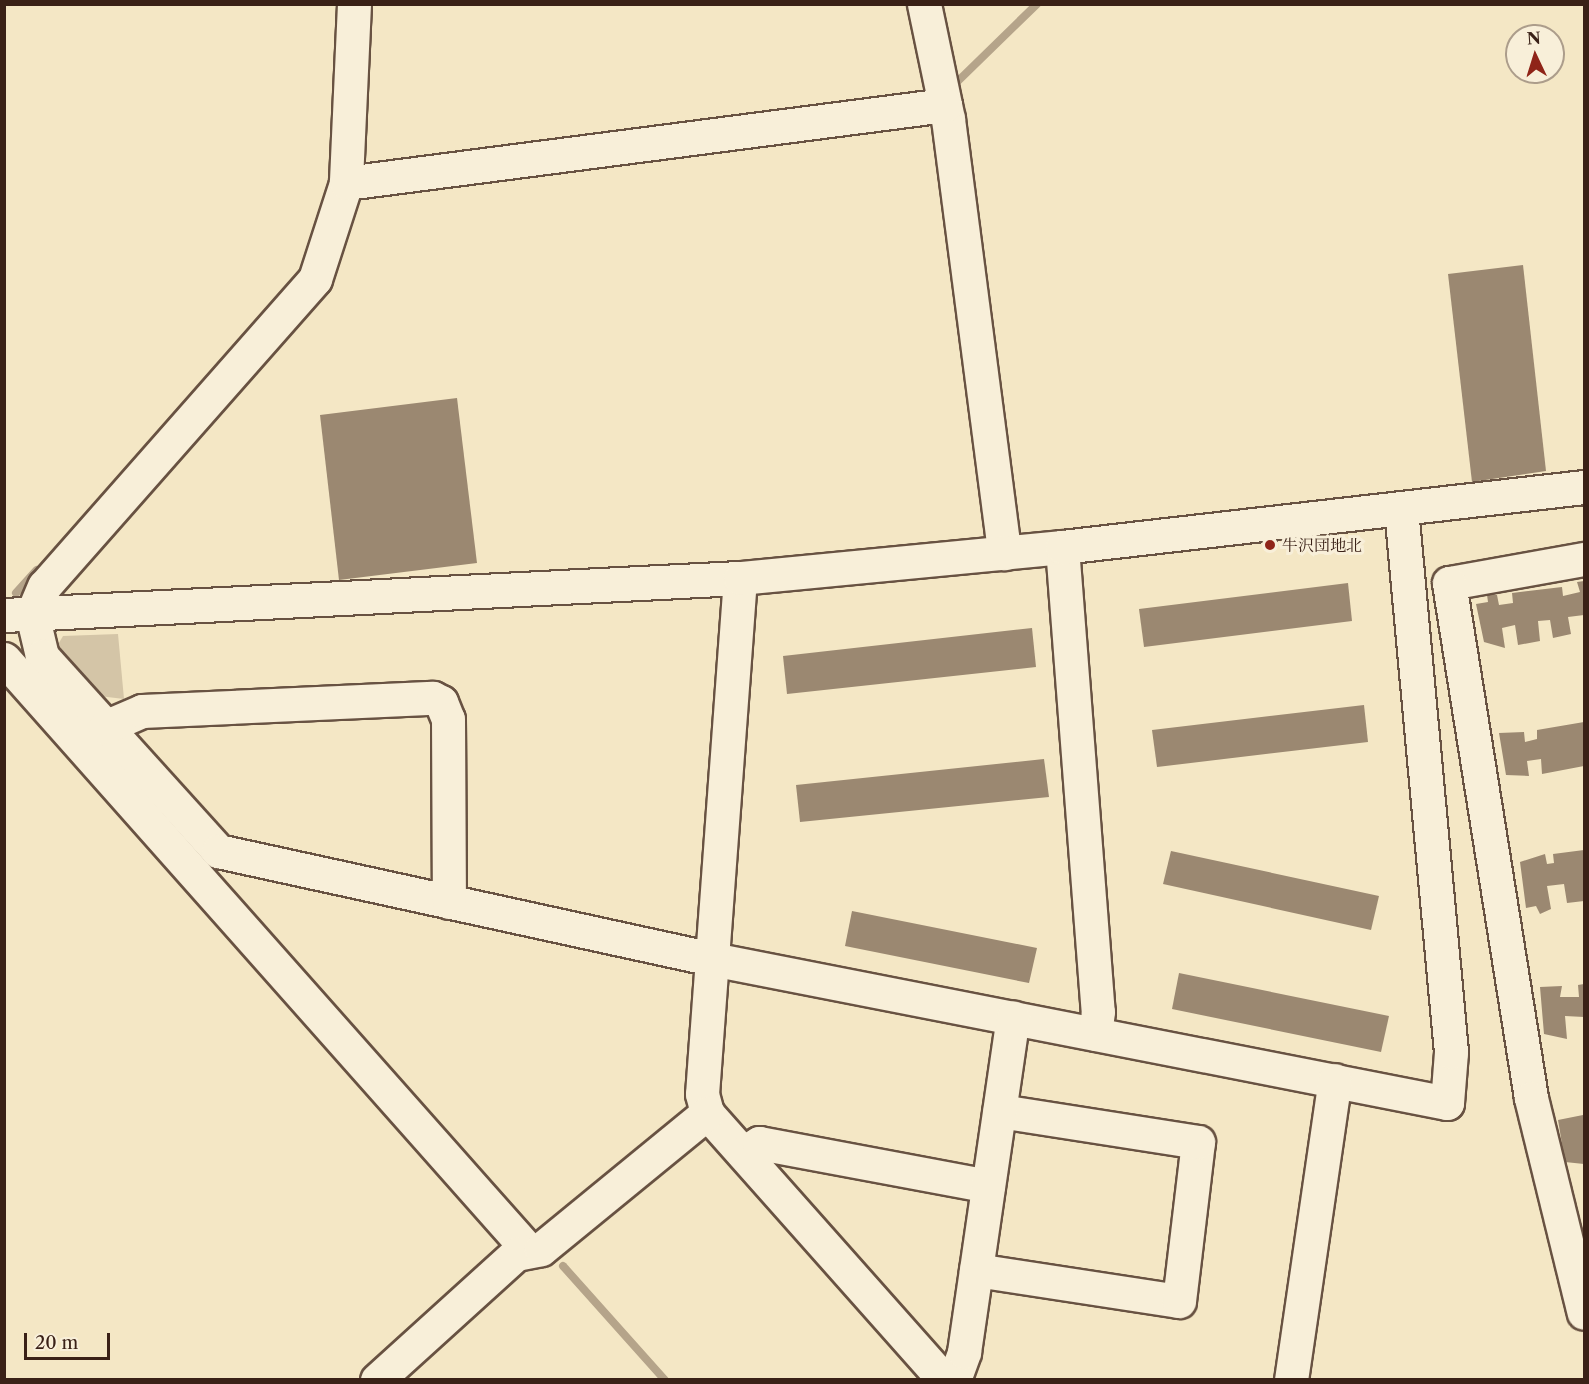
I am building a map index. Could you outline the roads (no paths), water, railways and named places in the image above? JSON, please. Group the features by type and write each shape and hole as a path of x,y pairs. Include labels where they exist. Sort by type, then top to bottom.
{"street":[{"path":"18,614 315,279 345,183 354,4"},
{"path":"924,4 941,92 1004,553"},
{"path":"345,183 941,92"},
{"path":"18,614 740,578 1062,547 1584,487"},
{"path":"18,614 42,656 218,851 712,959 1447,1103 1451,1052 1401,509"},
{"path":"1062,547 1095,1034"},
{"path":"1584,559 1449,584 1532,1098 1572,1209 1584,1313"},
{"path":"740,578 702,1094 707,1113 944,1380"},
{"path":"4,659 529,1251"},
{"path":"105,727 142,711 433,698 441,702 448,718 449,902"},
{"path":"954,1380 960,1373 1012,1018"},
{"path":"1291,1380 1335,1080"},
{"path":"976,1270 1179,1301 1198,1142 999,1111"},
{"path":"377,1380 516,1254 541,1249 707,1113"},
{"path":"743,1153 759,1143 988,1186"}],"waterway":[{"path":"957,82 1037,4"},
{"path":"16,593 37,570"},
{"path":"563,1266 665,1380"}],"place":[{"name":"牛沢団地北","path":"1270,545"}]}
